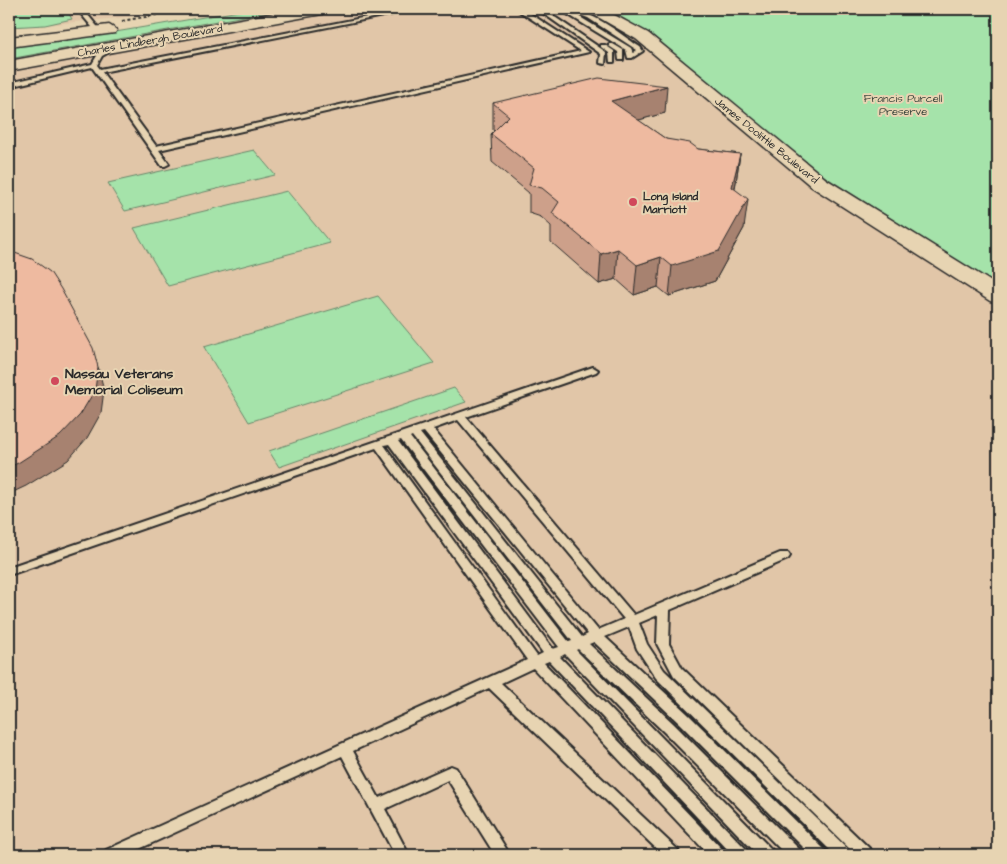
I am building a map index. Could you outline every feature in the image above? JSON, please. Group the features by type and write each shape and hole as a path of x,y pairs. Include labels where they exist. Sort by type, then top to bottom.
{"street":[{"name":"Charles Lindbergh Boulevard","path":"9,66 322,9"},
{"name":"James Doolittle Boulevard","path":"592,9 642,36 819,183 998,296"},
{"name":"Charles Lindbergh Boulevard","path":"9,42 99,32 123,24"}],"lane":[{"path":"80,9 99,32"},
{"path":"9,85 415,9"},
{"path":"154,150 586,52 519,9"},
{"path":"540,9 604,53 603,63"},
{"path":"551,9 612,52 612,61"},
{"path":"556,9 621,50 621,59"},
{"path":"562,9 629,49 630,57 638,54 638,48 590,17 569,9"},
{"path":"116,46 100,56 97,68 165,164"},
{"path":"9,571 593,370"},
{"path":"460,416 632,620 641,646 660,674 844,855"},
{"path":"426,427 596,636 691,726 820,855"},
{"path":"408,433 580,642 669,728 795,855"},
{"path":"408,433 567,648 767,855"},
{"path":"391,440 550,655 742,855"},
{"path":"378,444 534,662 718,855"},
{"path":"111,855 534,662 784,556"},
{"path":"664,607 663,644 678,672 866,855"},
{"path":"491,682 673,855"},
{"path":"345,748 402,855"},
{"path":"376,806 451,772 503,855"}],"path":[{"path":"123,24 190,9"}],"shaded area":[{"path":"66,9 176,9 128,17 45,25 72,19"},
{"path":"328,9 619,9 636,15 998,275 998,855 9,855 9,67"}],"green space":[{"path":"9,9 66,9 72,19 45,25 9,27"},
{"path":"251,9 283,9 9,59 9,46 92,36"},
{"name":"Francis Purcell Preserve","path":"619,9 998,9 998,286 816,171 652,36 613,12 628,12"},
{"path":"254,150 275,175 125,211 108,183"},
{"path":"287,191 330,243 168,286 134,228"},
{"path":"378,296 434,363 249,422 204,347"},
{"path":"454,388 466,402 279,467 269,451"}],"building":[{"name":"Long Island Marriott","path":"599,78 667,86 611,101 666,139 690,143 698,149 740,154 732,187 748,199 719,251 672,266 661,257 637,265 618,249 601,254 552,213 559,202 542,188 529,185 534,168 491,134 509,116 493,103"},
{"name":"Nassau Veterans Memorial Coliseum","path":"9,251 32,259 50,272 93,348 98,367 95,390 80,415 60,436 9,467"}],"place":[{"name":"Long Island Marriott","path":"633,202"},
{"name":"Nassau Veterans Memorial Coliseum","path":"55,381"}]}
